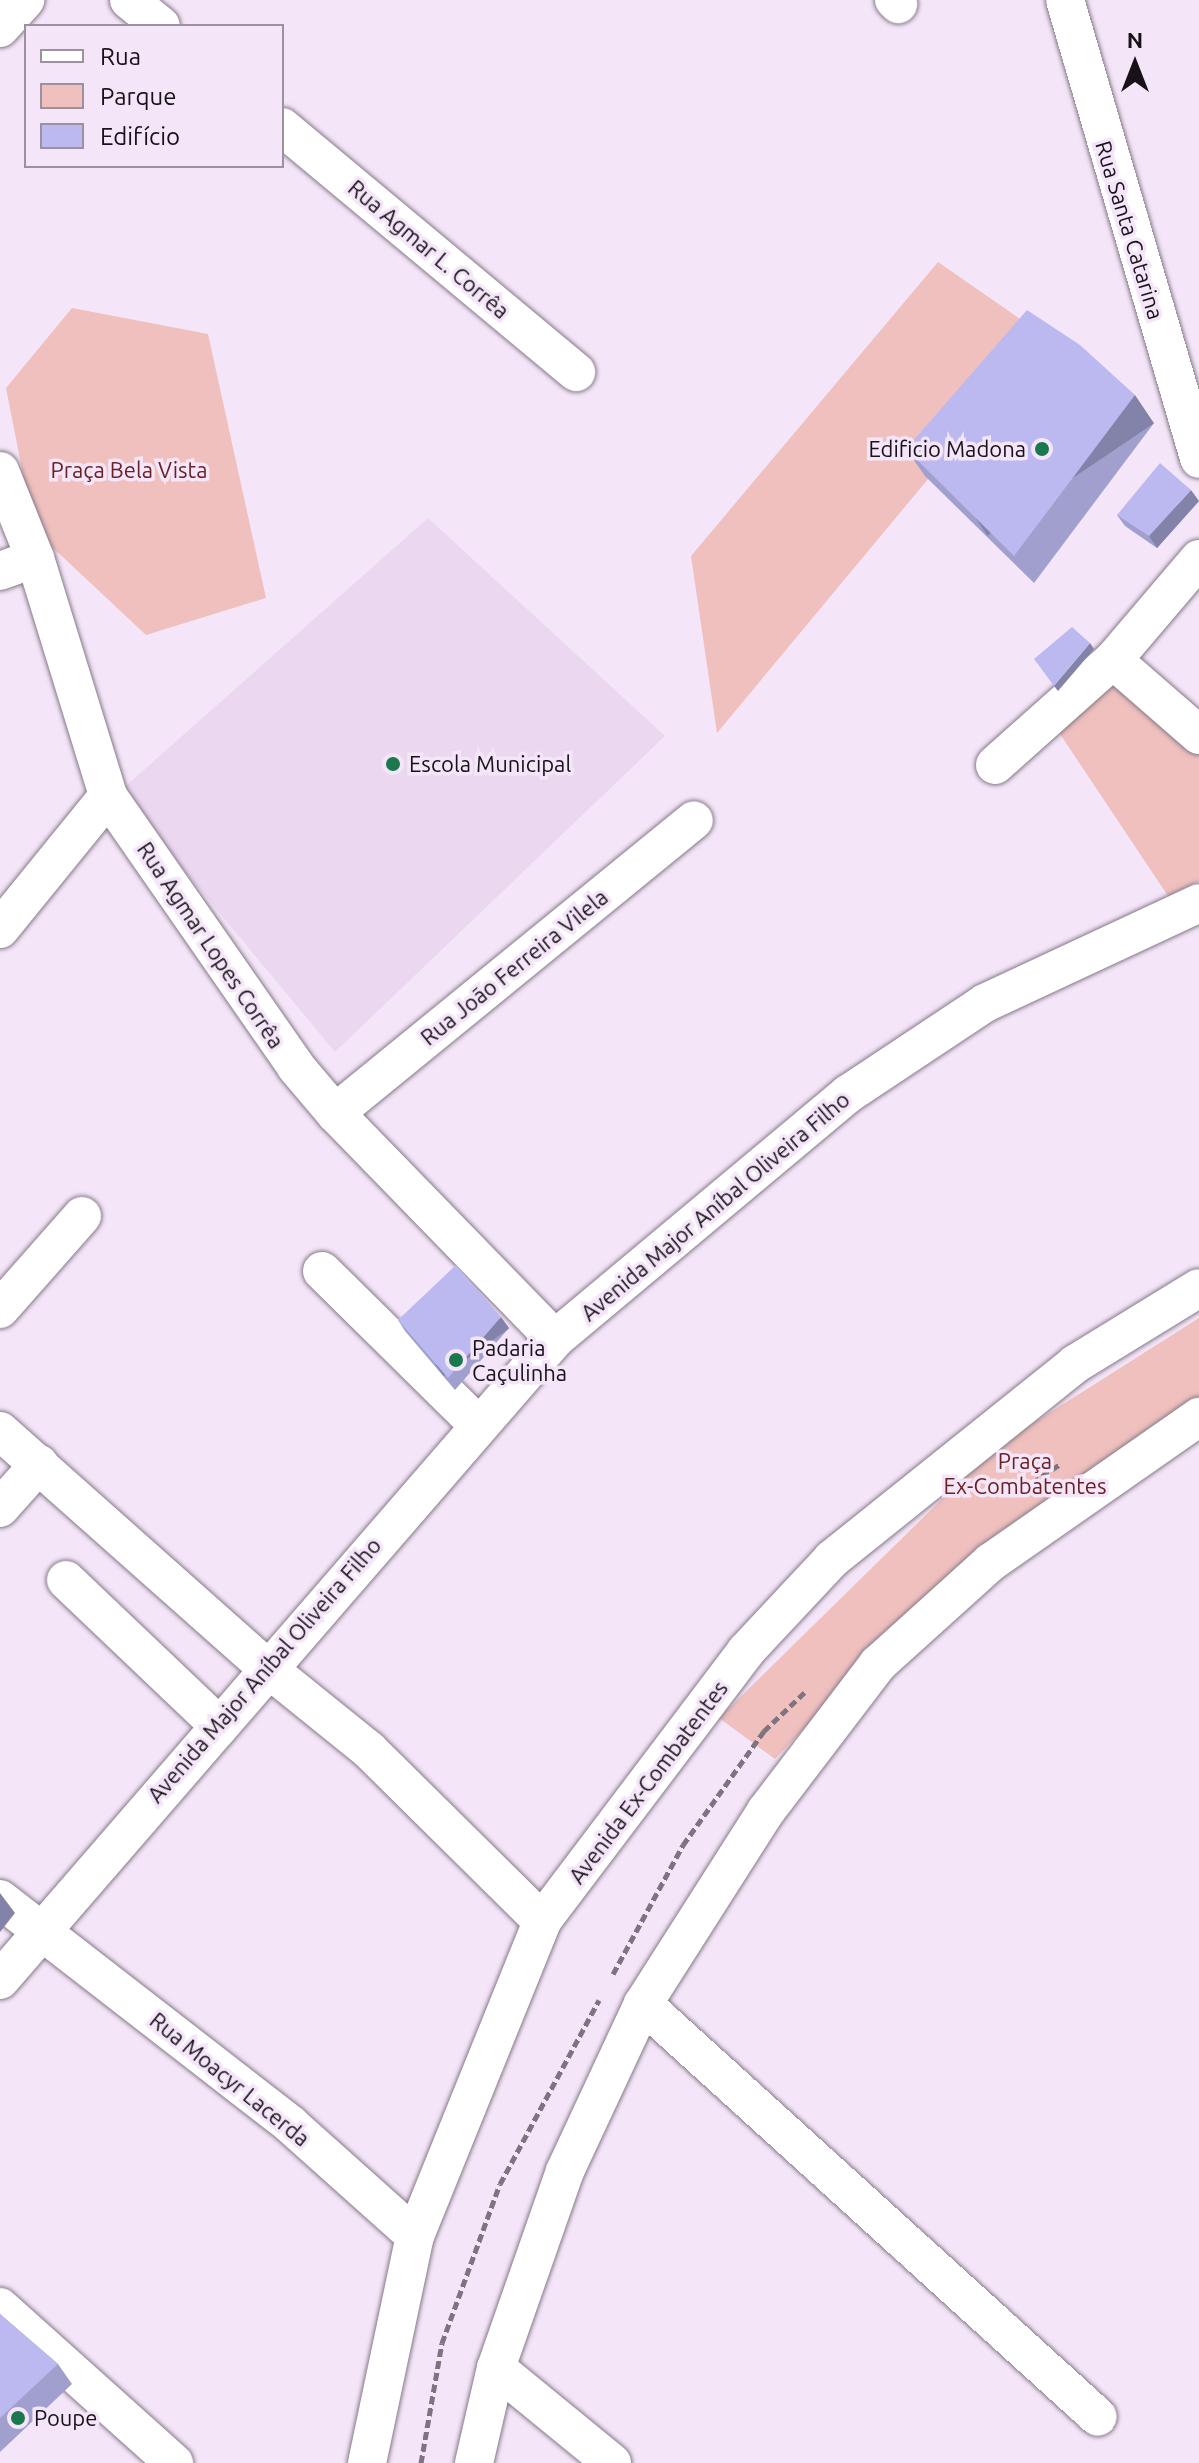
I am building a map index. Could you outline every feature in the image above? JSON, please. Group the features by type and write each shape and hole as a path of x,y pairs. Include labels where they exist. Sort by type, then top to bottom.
{"street":[{"path":"0,28 25,0"},
{"path":"129,0 159,24"},
{"name":"Rua Santa Catarina","path":"1065,0 1199,459"},
{"name":"Rua Agmar L. Corrêa","path":"284,129 576,372"},
{"name":"Rua Agmar Lopes Corrêa","path":"0,471 17,564 108,796 189,907 236,987 335,1113 555,1339"},
{"path":"995,765 1113,660 1199,559"},
{"path":"1113,660 1199,735"},
{"path":"0,929 108,796"},
{"name":"Rua João Ferreira Vilela","path":"335,1113 694,820"},
{"name":"Avenida Major Aníbal Oliveira Filho","path":"0,1980 40,1928 555,1339 848,1094 985,1003 1199,903"},
{"path":"0,1309 82,1216"},
{"path":"322,1271 478,1425"},
{"name":"Avenida Ex-Combatentes","path":"367,2463 415,2236 542,1921 746,1651 832,1559 1075,1364 1199,1288"},
{"path":"474,2463 496,2368 565,2171 643,2004 766,1811 878,1664 991,1562 1199,1417"},
{"path":"0,1431 266,1667 369,1750 542,1921"},
{"path":"0,1508 39,1464"},
{"path":"66,1580 217,1724"},
{"name":"Rua Moacyr Lacerda","path":"0,1899 291,2125 415,2236"},
{"path":"643,2004 1098,2417"},
{"path":"0,2307 174,2463"},
{"path":"496,2368 612,2463"}],"shaded area":[{"name":"Escola Municipal","path":"428,518 665,736 335,1052 119,792"}],"green space":[{"path":"938,262 1046,337 717,733 691,556"},
{"name":"Praça Bela Vista","path":"72,308 208,334 266,598 146,635 34,530 6,388"},
{"path":"1115,666 1199,747 1199,881 1168,896 1050,719"},
{"name":"Praça Ex-Combatentes","path":"1199,1318 1199,1402 959,1565 775,1759 719,1718 994,1448"}],"building":[{"name":"Edificio Madona","path":"1027,310 1080,345 1135,395 1014,556 906,449"},
{"path":"1160,463 1191,490 1149,536 1117,515"},
{"path":"1072,627 1090,643 1054,686 1034,659"},
{"name":"Padaria Caçulinha","path":"456,1265 501,1317 448,1378 398,1320"},
{"path":"0,2314 58,2364 0,2418"}],"place":[{"name":"Edificio Madona","path":"1042,449"},
{"name":"Escola Municipal","path":"393,764"},
{"name":"Padaria Caçulinha","path":"456,1360"},
{"name":"Poupe","path":"18,2418"}]}
